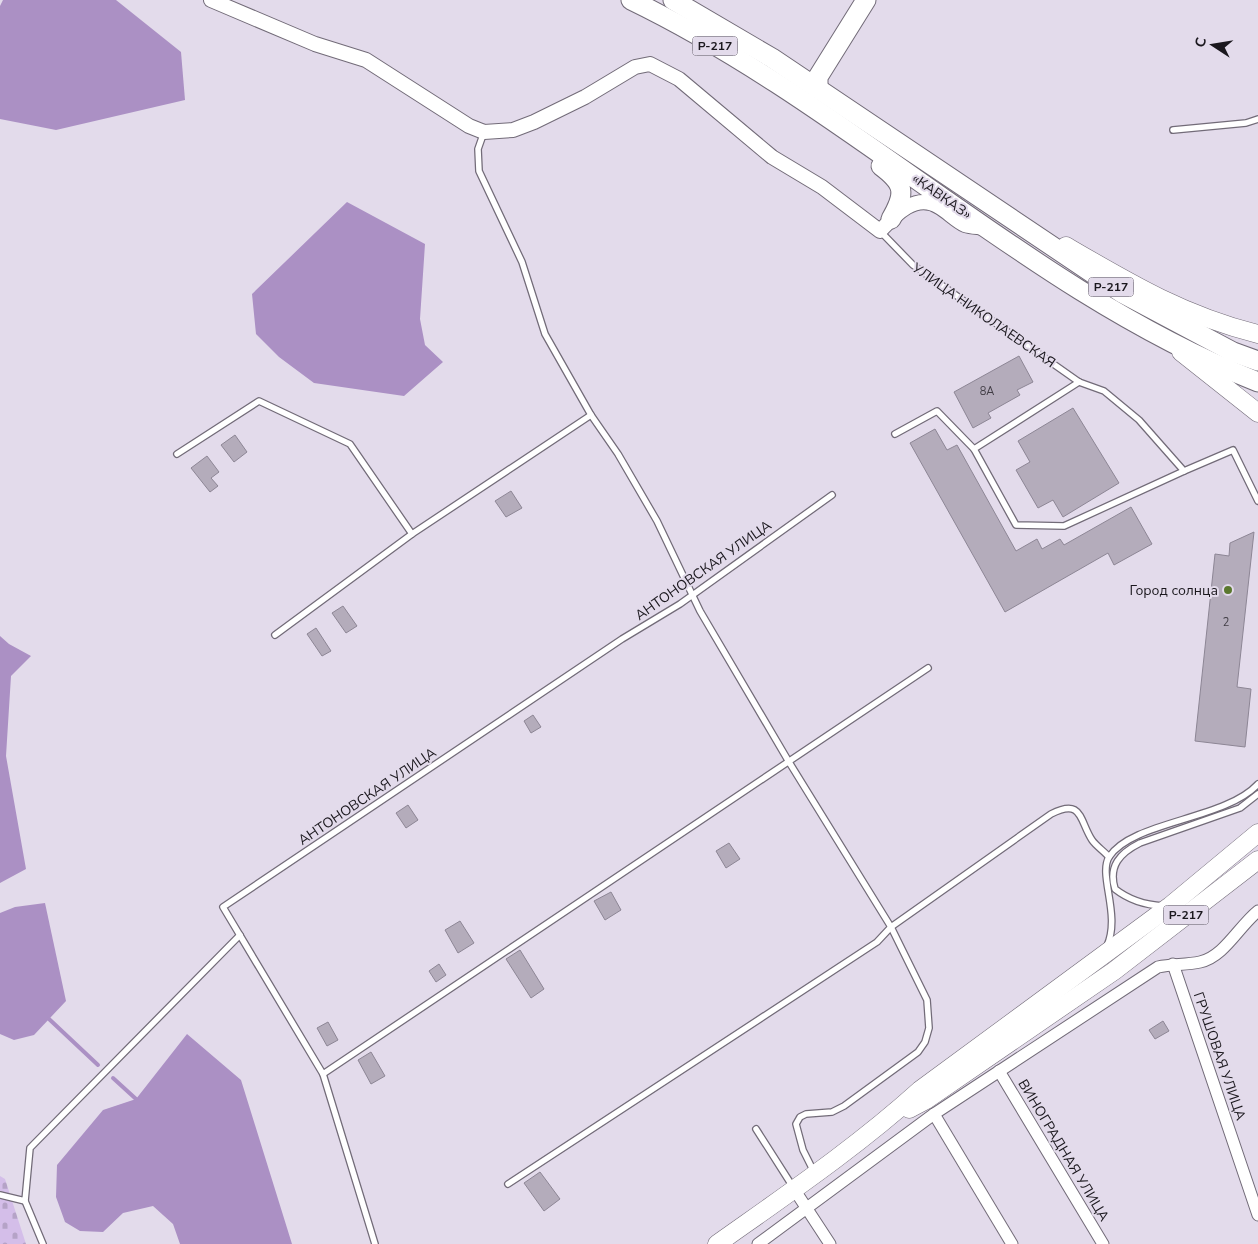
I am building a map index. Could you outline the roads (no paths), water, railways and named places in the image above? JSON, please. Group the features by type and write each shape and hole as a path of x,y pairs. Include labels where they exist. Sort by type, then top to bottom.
{"highway":[{"name":"«КАВКАЗ»","path":"631,0 700,37 823,114 1079,290 1171,344 1258,382"},
{"name":"«КАВКАЗ»","path":"673,0 814,82 1122,293 1233,352 1258,362"},
{"path":"814,82 866,0"},
{"path":"823,114 830,128 899,182 902,192 900,204 886,225"}],"main road":[{"path":"976,194 1130,284 1168,304 1205,319 1258,334"},
{"path":"1171,344 1252,408"},
{"name":"Р-217","path":"1170,906 1258,833"},
{"name":"Р-217","path":"1170,906 1213,879 1258,845"},
{"name":"Р-217","path":"1114,971 1258,860"},
{"name":"Р-217","path":"1114,971 1149,952 1258,875"},
{"path":"716,1244 815,1174 887,1120 920,1090 1170,906"},
{"path":"887,1120 926,1100 1114,971"}],"street":[{"name":"УЛИЦА НИКОЛАЕВСКАЯ","path":"211,0 315,44 366,60 469,126 484,132 514,130 534,122 585,97 635,67 650,64 679,79 772,157 886,225"},
{"path":"886,225 914,203 927,202 937,205 965,225 988,229"},
{"path":"758,1244 934,1114 1158,967 1202,962 1217,954 1247,920 1258,911"},
{"name":"ГРУШОВАЯ УЛИЦА","path":"1173,964 1258,1215"},
{"name":"ВИНОГРАДНАЯ УЛИЦА","path":"999,1071 1103,1244"},
{"path":"934,1114 1012,1244"},
{"path":"794,1189 830,1244"}],"lane":[{"path":"1173,130 1246,123 1258,119"},
{"path":"484,132 478,148 479,171 522,262 545,334 591,415 618,454 657,521 700,611 789,762 891,927 927,1000 929,1028 925,1042 918,1052 907,1062 844,1106 832,1112 806,1114 800,1117 796,1124 803,1150 815,1174"},
{"name":"УЛИЦА НИКОЛАЕВСКАЯ","path":"886,225 913,265 1078,382 1104,391 1138,420 1184,471"},
{"path":"974,449 1078,382"},
{"path":"177,454 258,401 350,444 412,534"},
{"path":"896,434 937,411 974,449 1016,525 1064,526 1233,450 1258,502"},
{"path":"275,635 412,534 591,415"},
{"name":"АНТОНОВСКАЯ УЛИЦА","path":"376,1244 323,1074 222,908 622,639 680,604 692,593 832,495"},
{"path":"323,1074 928,668"},
{"path":"1102,956 1112,927 1110,895 1105,869 1109,857 1132,838 1240,800 1258,784"},
{"path":"1170,906 1152,906 1115,889 1112,878 1113,867 1118,858 1127,849 1140,843 1240,808 1258,794"},
{"path":"508,1184 877,942 891,927 1062,808 1072,808 1079,813 1092,840 1109,857"},
{"path":"44,1244 25,1201 30,1148 240,936"},
{"path":"756,1129 794,1189"},
{"path":"0,1195 25,1201"}],"waterway":[{"path":"49,1019 98,1065"},
{"path":"113,1078 136,1099"}],"place":[{"name":"Город солнца","path":"1228,590"}]}
